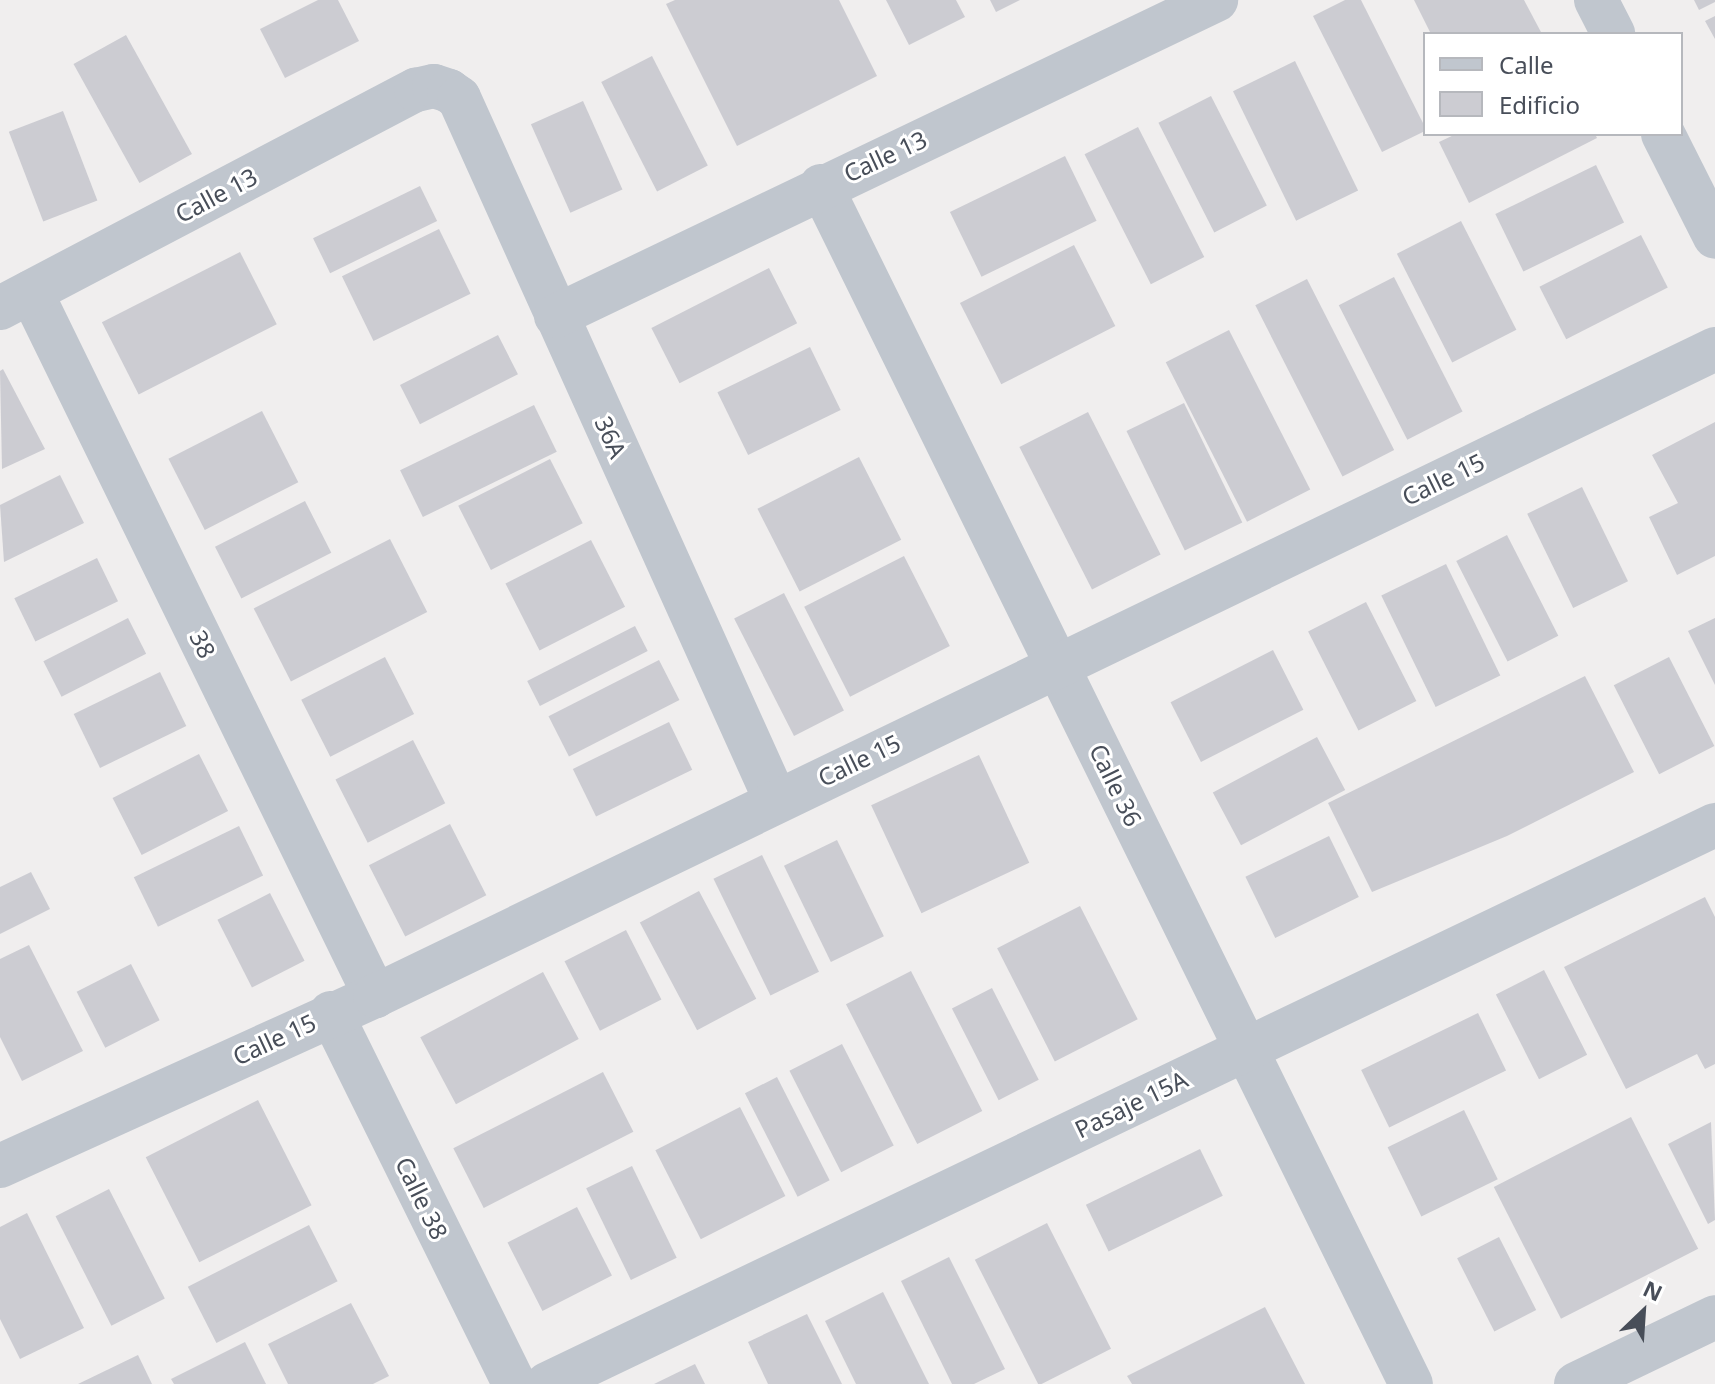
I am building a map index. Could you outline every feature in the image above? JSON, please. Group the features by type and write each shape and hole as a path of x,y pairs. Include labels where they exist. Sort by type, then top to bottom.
{"street":[{"name":"Calle 13","path":"556,316 821,186 1216,0"},
{"path":"1596,0 1612,32"},
{"name":"Calle 13","path":"16,300 416,90 434,86"},
{"name":"36A","path":"434,86 459,98 776,801"},
{"path":"1664,136 1715,237"},
{"name":"Calle 36","path":"821,186 1411,1384"},
{"name":"38","path":"16,300 375,996"},
{"name":"Calle 15","path":"0,1166 331,1013 375,996 1056,664 1715,349"},
{"name":"Pasaje 15A","path":"547,1384 1715,825"},
{"name":"Calle 38","path":"331,1013 514,1384"},
{"path":"1576,1384 1715,1317"}],"building":[{"path":"318,0 338,0 359,41 285,78 260,29"},
{"path":"675,0 839,0 877,76 737,146 666,4"},
{"path":"886,0 956,0 965,17 909,45"},
{"path":"990,0 1020,0 996,12"},
{"path":"1345,0 1361,0 1423,123 1423,132 1382,152 1313,16"},
{"path":"1414,0 1524,0 1541,32 1430,32"},
{"path":"1694,0 1715,0 1715,2 1699,10"},
{"path":"1715,16 1715,39 1705,21"},
{"path":"126,35 192,154 139,183 74,64"},
{"path":"652,56 708,166 657,191 601,82"},
{"path":"1295,61 1358,190 1296,221 1233,91"},
{"path":"1211,96 1267,206 1214,232 1158,123"},
{"path":"583,101 622,190 570,213 531,124"},
{"path":"63,111 97,201 43,221 9,132"},
{"path":"1138,127 1204,257 1151,284 1085,154"},
{"path":"1452,136 1597,138 1469,203 1439,142"},
{"path":"1065,156 1097,221 982,277 950,212"},
{"path":"1596,165 1624,223 1523,272 1495,214"},
{"path":"420,186 437,221 330,273 313,238"},
{"path":"1461,221 1516,330 1452,362 1397,254"},
{"path":"439,229 471,294 373,341 342,276"},
{"path":"1641,235 1668,288 1566,339 1539,287"},
{"path":"1074,245 1115,326 1001,384 960,303"},
{"path":"240,252 277,324 139,395 102,322"},
{"path":"769,268 797,323 680,383 651,328"},
{"path":"1394,277 1463,412 1407,440 1339,305"},
{"path":"1307,279 1394,450 1342,476 1255,305"},
{"path":"1229,330 1310,489 1247,522 1166,362"},
{"path":"498,335 518,374 420,424 400,385"},
{"path":"810,347 841,410 748,455 717,392"},
{"path":"3,369 45,449 2,469 0,371"},
{"path":"1184,403 1242,523 1185,551 1126,431"},
{"path":"534,405 557,452 423,517 400,470"},
{"path":"262,411 298,482 205,530 168,459"},
{"path":"1088,412 1161,555 1092,590 1019,447"},
{"path":"1715,422 1715,556 1677,575 1649,517 1678,503 1652,455"},
{"path":"859,457 901,540 800,592 757,509"},
{"path":"550,459 583,523 491,570 458,506"},
{"path":"60,475 84,523 4,562 0,505"},
{"path":"1582,487 1628,581 1573,608 1527,514"},
{"path":"305,501 331,553 241,599 215,547"},
{"path":"1507,535 1558,636 1508,662 1456,561"},
{"path":"390,539 427,612 291,682 254,608"},
{"path":"591,540 625,607 540,650 505,584"},
{"path":"904,556 950,646 850,697 804,607"},
{"path":"97,558 118,601 35,641 14,598"},
{"path":"1446,564 1500,675 1436,707 1381,596"},
{"path":"784,593 844,711 794,736 734,618"},
{"path":"1366,602 1416,701 1358,730 1308,632"},
{"path":"128,618 146,654 62,697 43,661"},
{"path":"1715,618 1715,685 1688,631"},
{"path":"635,626 648,651 540,706 527,681"},
{"path":"1273,650 1303,710 1201,762 1171,702"},
{"path":"385,657 414,714 330,757 301,700"},
{"path":"1669,657 1714,746 1659,774 1614,685"},
{"path":"659,660 679,700 569,756 549,716"},
{"path":"160,672 186,726 100,768 74,714"},
{"path":"1585,676 1634,772 1507,836 1372,892 1328,803"},
{"path":"669,722 692,770 596,817 573,769"},
{"path":"1317,737 1345,790 1241,845 1213,792"},
{"path":"413,740 445,803 368,843 335,779"},
{"path":"199,754 228,811 142,855 113,798"},
{"path":"979,755 1029,863 921,913 871,805"},
{"path":"450,824 486,895 405,937 369,865"},
{"path":"239,826 263,875 158,927 134,877"},
{"path":"1329,836 1359,897 1275,938 1245,877"},
{"path":"837,840 884,936 831,962 784,866"},
{"path":"762,855 819,972 770,996 713,879"},
{"path":"31,872 50,909 0,934 0,887"},
{"path":"699,891 756,999 697,1030 640,922"},
{"path":"270,893 305,961 252,988 217,920"},
{"path":"1705,897 1715,917 1715,1064 1705,1069 1697,1054 1626,1089 1564,967"},
{"path":"1080,906 1138,1019 1055,1061 997,948"},
{"path":"626,930 661,999 600,1031 565,961"},
{"path":"29,945 83,1051 22,1081 0,1037 0,959"},
{"path":"131,964 160,1020 105,1048 77,992"},
{"path":"1544,970 1587,1055 1539,1079 1496,995"},
{"path":"911,971 982,1111 917,1144 846,1004"},
{"path":"543,972 579,1039 456,1104 420,1037"},
{"path":"992,988 1039,1080 999,1100 952,1008"},
{"path":"1478,1013 1506,1071 1389,1128 1361,1070"},
{"path":"842,1044 894,1146 841,1172 789,1071"},
{"path":"603,1072 633,1132 484,1208 453,1148"},
{"path":"777,1077 830,1180 798,1197 745,1093"},
{"path":"258,1100 312,1205 199,1262 146,1157"},
{"path":"740,1107 785,1196 701,1239 655,1150"},
{"path":"1464,1110 1498,1179 1421,1216 1388,1147"},
{"path":"1631,1117 1698,1249 1561,1319 1494,1187"},
{"path":"1711,1122 1715,1220 1708,1224 1668,1144"},
{"path":"1200,1149 1223,1196 1109,1251 1086,1205"},
{"path":"632,1166 677,1258 631,1280 586,1188"},
{"path":"109,1189 165,1299 111,1326 56,1216"},
{"path":"577,1207 612,1276 542,1311 508,1242"},
{"path":"27,1213 84,1328 20,1359 0,1319 0,1227"},
{"path":"1047,1223 1111,1349 1038,1384 975,1260"},
{"path":"309,1225 338,1281 216,1343 188,1287"},
{"path":"1499,1237 1536,1310 1494,1331 1457,1258"},
{"path":"949,1257 1005,1369 974,1384 952,1384 901,1281"},
{"path":"883,1292 929,1384 856,1384 825,1321"},
{"path":"351,1303 389,1376 373,1384 288,1384 268,1344"},
{"path":"1265,1307 1305,1384 1132,1384 1127,1376"},
{"path":"807,1314 842,1384 768,1384 748,1342"},
{"path":"245,1342 266,1384 174,1384 171,1379"},
{"path":"138,1355 152,1384 78,1384"},
{"path":"695,1364 705,1384 654,1384"}]}
